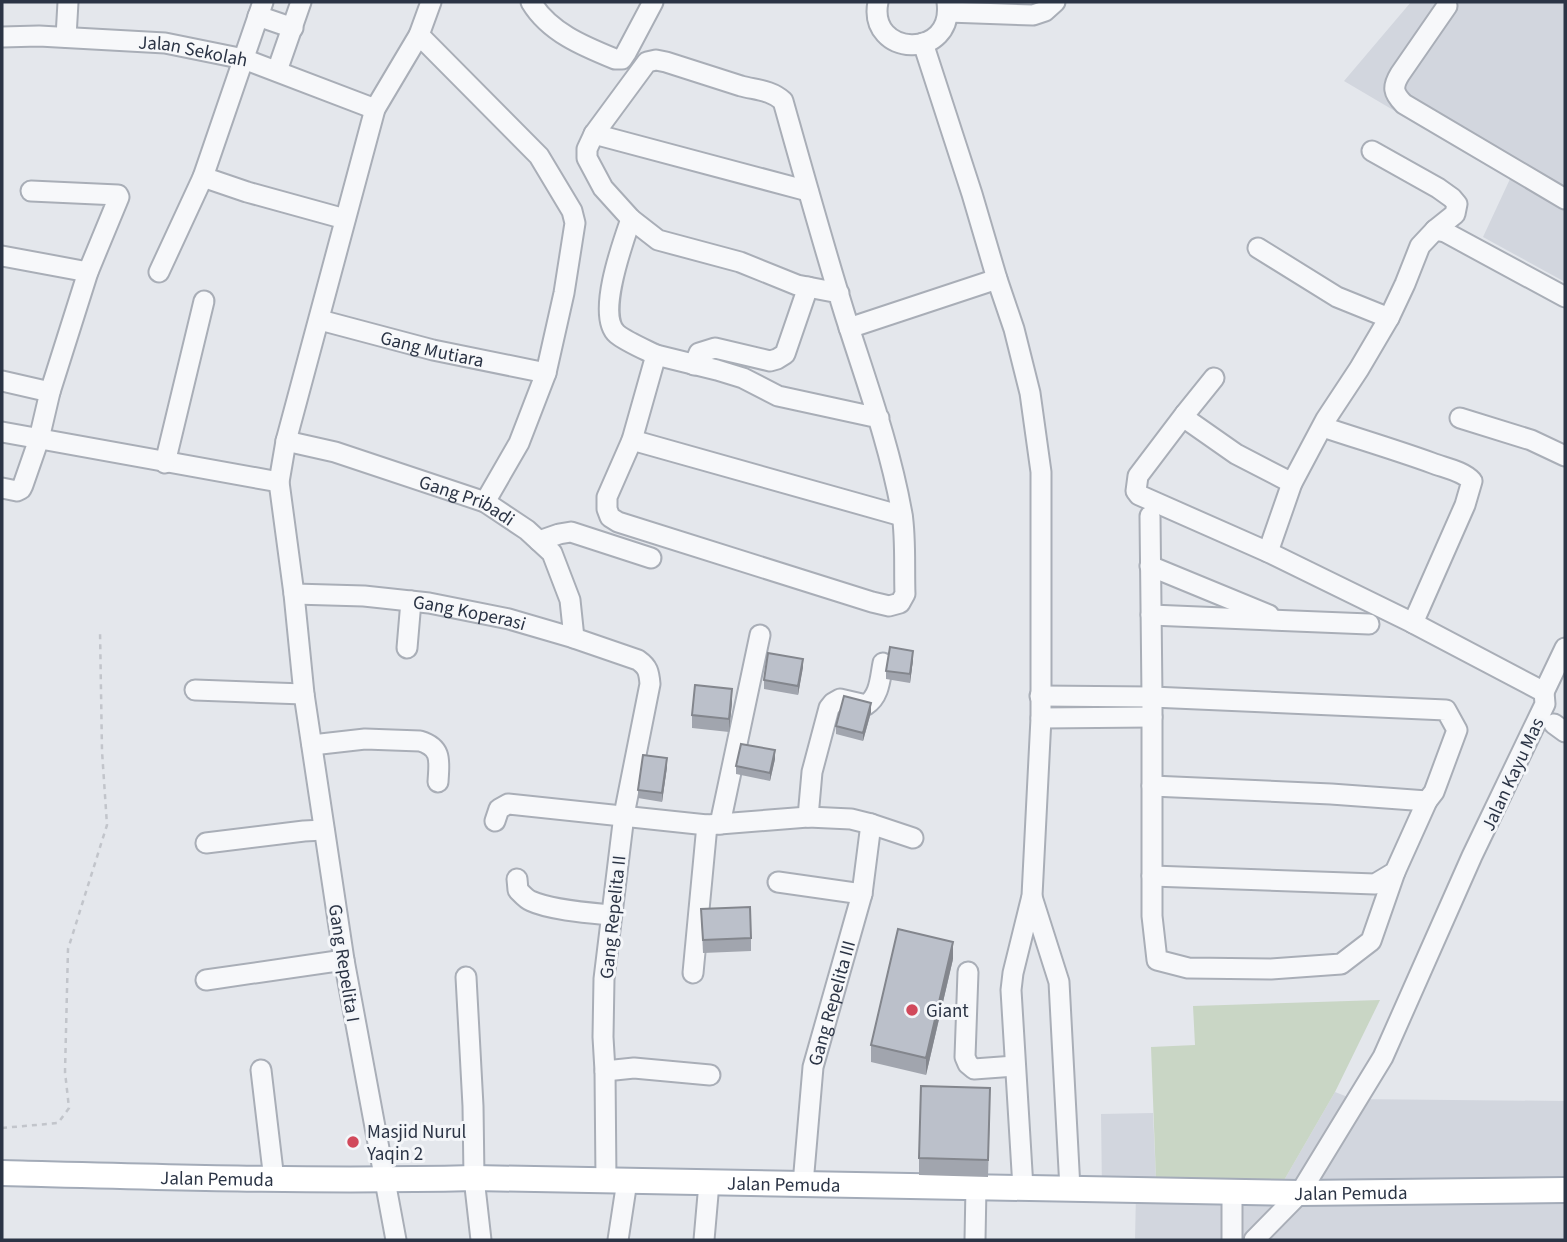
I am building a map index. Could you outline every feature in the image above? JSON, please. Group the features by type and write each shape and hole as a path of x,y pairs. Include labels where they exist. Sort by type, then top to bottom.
{"main road":[{"name":"Jalan Pemuda","path":"2,1173 274,1180 474,1178 1300,1193 1565,1190"}],"street":[{"path":"66,37 68,2"},
{"path":"277,71 301,2"},
{"path":"531,2 538,13 572,40 615,59 622,59 653,2"},
{"path":"878,2 877,16 890,37 905,45 914,46 931,41 943,29 947,21 948,7 1033,15 1045,11 1055,2"},
{"name":"Gang Repelita I","path":"396,1240 344,960 304,694 279,482 286,441 375,108 419,34 431,5"},
{"path":"1447,6 1400,74 1395,83 1396,96 1404,104 1565,199"},
{"path":"159,272 204,177 260,9 293,28"},
{"path":"419,34 539,156 572,211 575,223 564,293 546,373 519,443 485,502"},
{"name":"Jalan Sekolah","path":"2,37 66,37 165,43 244,59 375,108"},
{"path":"923,44 1014,330 1030,393 1041,471 1041,718 1032,896 1011,990 1023,1188"},
{"path":"656,355 632,440 607,496 610,517 618,522 872,602 889,606 900,603 905,594 902,516 879,418 849,328 839,293 808,191 783,101 776,94 666,62 647,62 594,134 587,149 587,158 603,188 631,219 658,240 740,262 797,285 839,293"},
{"path":"594,134 808,191"},
{"path":"1268,552 1292,483 1389,318 1420,246 1455,214 1457,204 1452,198 1372,151"},
{"path":"204,177 247,192 345,219"},
{"path":"2,488 17,491 21,489 39,439 50,392 88,272 119,198 118,195 31,191"},
{"path":"631,219 615,269 609,307 609,320 615,333 656,355 743,378 778,396 879,418"},
{"path":"1435,230 1445,232 1565,297"},
{"path":"1258,248 1336,298 1389,318"},
{"path":"2,256 88,272"},
{"path":"849,328 997,278"},
{"path":"694,365 699,353 715,348 769,361 785,354 808,287"},
{"path":"165,463 204,301"},
{"name":"Gang Mutiara","path":"320,320 433,350 546,373"},
{"path":"1214,378 1185,414 1189,422 1236,454 1292,483"},
{"path":"2,381 50,392"},
{"name":"Jalan Kayu Mas","path":"1185,414 1138,476 1136,491 1139,495 1268,552 1544,692 1545,704 1472,856 1382,1057 1300,1193 1254,1240"},
{"path":"1460,418 1531,440 1565,456"},
{"path":"1323,427 1416,457 1461,474 1472,481 1465,505 1413,624"},
{"path":"2,432 279,482"},
{"path":"632,440 902,516"},
{"name":"Gang Pribadi","path":"286,441 335,452 485,502 527,530 552,553 570,600 574,638"},
{"path":"1040,696 1152,697 1446,710 1457,730 1434,792 1395,872 1371,941 1341,964 1271,969 1188,968 1157,960 1152,916 1152,697 1150,516"},
{"path":"539,541 571,532 651,558"},
{"path":"1150,566 1283,621"},
{"name":"Gang Koperasi","path":"294,594 364,596 411,601 509,619 638,660"},
{"path":"407,648 411,601"},
{"path":"1151,615 1369,624"},
{"path":"692,973 714,825 760,635"},
{"path":"1544,692 1565,649"},
{"name":"Gang Repelita II","path":"618,1240 616,1181 603,1037 604,979 624,815 650,684 646,666 638,660"},
{"path":"808,817 812,772 829,708 840,699 866,705 873,701 878,691 883,663"},
{"path":"195,690 304,694"},
{"path":"1041,718 1152,718"},
{"path":"312,745 365,739 420,741 433,747 440,758 438,782"},
{"path":"1152,786 1331,794 1427,802"},
{"path":"495,821 499,809 508,804 714,825 808,817 851,819 913,838"},
{"name":"Gang Repelita III","path":"803,1184 813,1067 862,894 872,824"},
{"path":"206,843 324,830"},
{"path":"1152,876 1376,884 1395,872"},
{"path":"517,879 518,890 529,900 585,913 611,915"},
{"path":"778,882 862,894"},
{"path":"1032,896 1059,982 1070,1189"},
{"path":"206,980 344,960"},
{"path":"968,972 965,1057 968,1064 974,1069 1015,1066"},
{"path":"466,977 474,1178 481,1240"},
{"path":"605,1071 634,1068 710,1075"},
{"path":"261,1070 274,1180"},
{"path":"704,1240 709,1183"},
{"path":"975,1240 976,1187"},
{"path":"1232,1192 1232,1240"}],"path":[{"path":"2,1128 58,1123 69,1108 65,1072 68,949 107,825 102,751 100,630"}],"shaded area":[{"path":"1411,2 1565,2 1565,282 1483,237 1510,179 1344,81"},
{"path":"1335,1092 1353,1099 1565,1101 1565,1240 1135,1240 1136,1193 1102,1192 1101,1114 1153,1113 1156,1179 1283,1182"}],"green space":[{"path":"1380,1000 1335,1092 1283,1182 1156,1179 1151,1047 1195,1045 1193,1006"}],"building":[{"path":"890,647 913,651 910,674 886,671"},
{"path":"768,653 803,659 798,686 764,680"},
{"path":"695,685 732,689 729,719 692,715"},
{"path":"844,696 871,703 863,733 836,726"},
{"path":"741,744 775,750 770,773 736,766"},
{"path":"643,755 667,758 662,793 638,790"},
{"path":"750,907 751,938 703,940 701,909"},
{"name":"Giant","path":"898,929 953,942 926,1058 871,1045"},
{"path":"921,1086 990,1088 988,1160 919,1158"}],"place":[{"name":"Giant","path":"912,1010"},
{"name":"Masjid Nurul Yaqin 2","path":"353,1142"}]}
